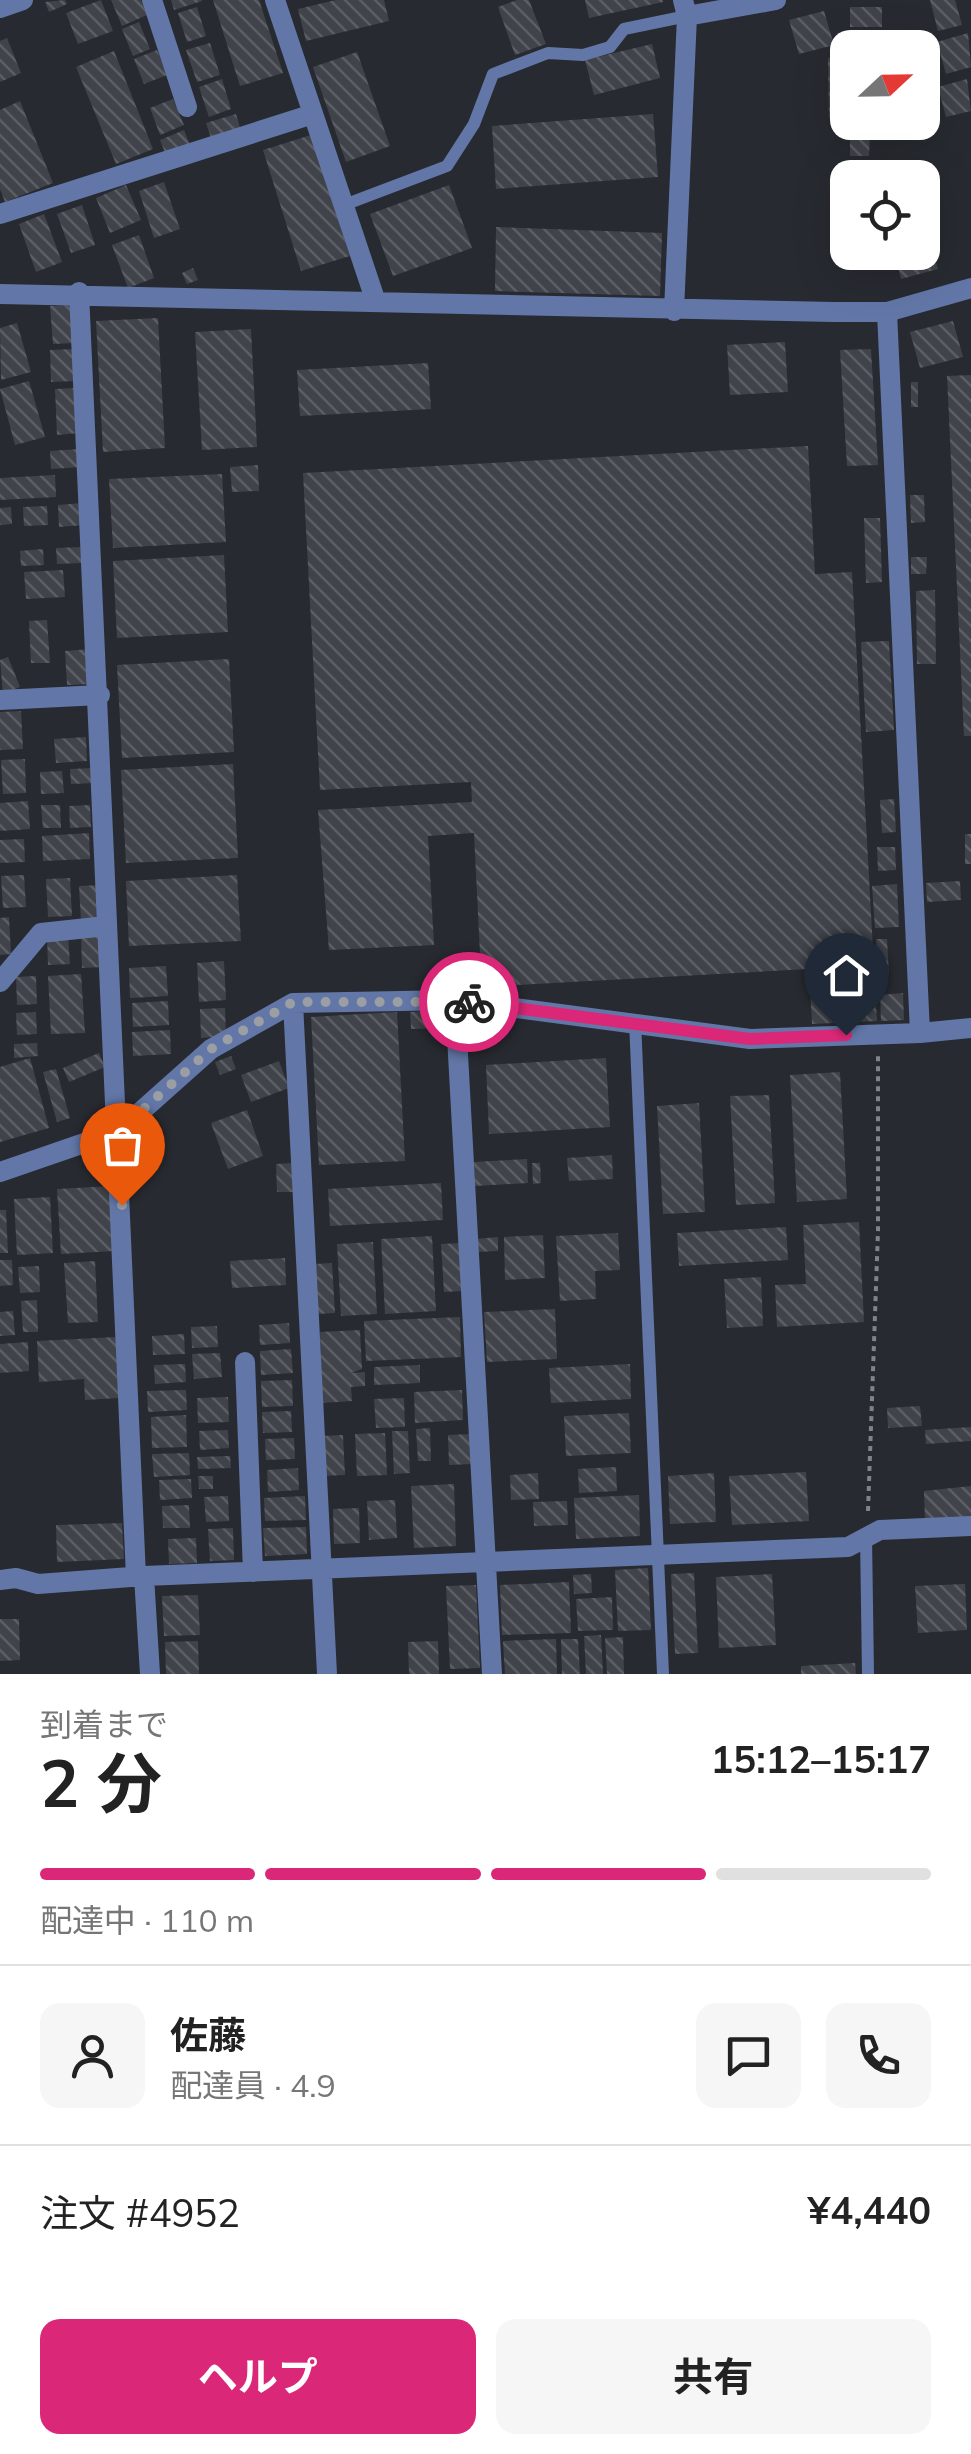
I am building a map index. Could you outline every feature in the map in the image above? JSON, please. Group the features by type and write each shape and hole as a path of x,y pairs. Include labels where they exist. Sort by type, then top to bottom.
{"street":[{"path":"0,8 23,0"},
{"path":"152,0 187,107"},
{"path":"275,0 376,302"},
{"path":"674,311 685,8 776,0"},
{"path":"0,214 313,114"},
{"path":"0,294 79,292 674,311 887,312 971,288"},
{"path":"79,292 100,695 106,926 120,1130 140,1577 150,1674"},
{"path":"887,312 920,1033"},
{"path":"0,700 100,695"},
{"path":"0,982 41,933 106,926"},
{"path":"0,1172 120,1130 211,1049 293,1002 455,1000 750,1039 971,1028"},
{"path":"455,1000 492,1674"},
{"path":"293,1002 327,1674"},
{"path":"245,1362 253,1572"},
{"path":"0,1580 16,1578 38,1584 848,1547 880,1530 971,1526"}],"lane":[{"path":"344,205 447,166 474,124 493,74 548,53 583,55 610,47 624,29 685,8"},
{"path":"635,1022 662,1674"},
{"path":"866,1536 868,1674"}],"path":[{"path":"866,1536 878,1231 877,1034"}],"building":[{"path":"65,0 67,4 49,12 45,2"},
{"path":"101,0 113,31 78,44 66,13"},
{"path":"111,0 141,0 147,15 122,26"},
{"path":"171,0 202,0 202,1 174,10"},
{"path":"213,0 259,0 283,73 240,86"},
{"path":"336,0 384,0 389,21 306,41 298,9"},
{"path":"529,0 546,44 515,55 498,7"},
{"path":"585,0 663,0 663,2 589,18"},
{"path":"930,0 955,0 962,25 938,30"},
{"path":"197,7 206,36 187,42 178,13"},
{"path":"850,7 882,7 882,27 850,27"},
{"path":"824,11 830,46 799,54 789,20"},
{"path":"139,22 150,49 133,56 122,29"},
{"path":"968,33 971,67 946,74 940,41"},
{"path":"7,38 21,73 0,82 0,41"},
{"path":"210,43 220,75 197,82 186,50"},
{"path":"652,44 660,78 594,95 585,60"},
{"path":"157,50 167,75 144,84 134,59"},
{"path":"114,51 153,149 116,164 76,67"},
{"path":"357,52 390,146 346,162 313,67"},
{"path":"828,58 830,58 830,118"},
{"path":"222,79 231,109 209,117 199,87"},
{"path":"967,79 971,111 946,117 940,86"},
{"path":"173,99 184,125 160,135 150,108"},
{"path":"20,101 53,183 5,202 0,189 0,110"},
{"path":"236,114 242,134 213,144 206,123"},
{"path":"653,114 658,177 496,189 492,126"},
{"path":"184,130 192,150 168,160 160,140"},
{"path":"311,135 350,256 301,271 263,150"},
{"path":"850,140 870,140 869,156 850,156"},
{"path":"164,182 180,229 154,238 139,191"},
{"path":"126,185 141,220 110,233 96,198"},
{"path":"449,185 472,248 393,276 370,214"},
{"path":"82,205 95,245 71,253 57,214"},
{"path":"44,214 62,262 36,272 19,224"},
{"path":"496,227 662,233 660,296 495,291"},
{"path":"139,235 154,278 128,288 112,245"},
{"path":"193,268 198,280 187,284 182,273"},
{"path":"899,270 934,270 901,279"},
{"path":"72,305 75,343 53,344 50,306"},
{"path":"158,318 165,448 103,452 96,321"},
{"path":"953,321 963,357 920,368 910,332"},
{"path":"17,323 31,372 1,380 0,328"},
{"path":"251,329 257,447 202,450 195,332"},
{"path":"785,342 788,392 730,395 727,345"},
{"path":"73,349 75,381 51,382 50,350"},
{"path":"871,349 878,465 847,466 840,350"},
{"path":"428,363 431,409 300,416 297,370"},
{"path":"971,375 971,736 964,736 947,376"},
{"path":"29,381 45,437 15,445 0,389"},
{"path":"911,382 918,382 918,407 911,407"},
{"path":"77,388 79,433 57,435 55,389"},
{"path":"808,446 815,574 852,572 877,1021 812,1024 809,969 464,988 462,956 480,954 474,833 428,836 434,945 329,950 318,810 472,802 471,782 320,790 303,473"},
{"path":"80,449 81,467 51,469 50,451"},
{"path":"258,465 259,491 232,492 230,467"},
{"path":"222,474 226,542 113,548 109,479"},
{"path":"55,475 56,497 0,500 0,478"},
{"path":"910,495 924,495 925,522 911,523"},
{"path":"83,503 84,525 59,527 58,505"},
{"path":"47,506 48,525 24,526 23,507"},
{"path":"11,507 12,524 0,525 0,508"},
{"path":"864,518 880,518 882,582 866,583"},
{"path":"82,547 82,563 57,564 56,548"},
{"path":"43,549 44,565 21,566 20,551"},
{"path":"224,555 228,632 117,638 113,561"},
{"path":"911,557 927,557 926,574 911,574"},
{"path":"63,570 65,597 26,599 24,572"},
{"path":"935,590 936,664 917,664 916,591"},
{"path":"47,620 50,663 31,663 29,621"},
{"path":"889,641 894,730 866,732 861,642"},
{"path":"91,649 93,684 67,685 65,651"},
{"path":"8,657 20,687 3,694 0,660"},
{"path":"229,659 234,752 122,758 117,665"},
{"path":"21,711 23,749 0,750 0,712"},
{"path":"86,737 87,761 56,763 54,739"},
{"path":"25,759 26,793 3,794 1,760"},
{"path":"233,764 238,858 126,863 121,770"},
{"path":"94,768 95,783 71,784 70,769"},
{"path":"62,771 64,793 41,794 40,772"},
{"path":"894,799 896,832 882,833 880,800"},
{"path":"28,801 30,829 0,831 0,803"},
{"path":"41,805 60,805 61,828 43,828"},
{"path":"90,805 91,827 70,828 69,806"},
{"path":"89,833 90,859 43,861 42,836"},
{"path":"965,834 971,834 971,864 965,864"},
{"path":"24,839 25,862 0,863 0,840"},
{"path":"877,847 895,847 896,870 878,871"},
{"path":"24,875 26,907 3,908 1,876"},
{"path":"237,875 241,941 129,946 126,881"},
{"path":"70,878 72,916 48,917 46,879"},
{"path":"960,881 961,900 927,902 926,883"},
{"path":"897,884 899,927 875,928 872,886"},
{"path":"102,885 104,919 81,920 79,886"},
{"path":"9,917 11,954 0,955 0,918"},
{"path":"102,933 103,967 82,968 81,935"},
{"path":"68,935 70,964 48,965 47,936"},
{"path":"876,939 887,939 889,974 878,975"},
{"path":"224,961 226,1000 199,1002 197,963"},
{"path":"166,966 168,996 130,998 129,968"},
{"path":"81,974 85,1033 51,1034 48,976"},
{"path":"36,976 37,1004 17,1005 16,977"},
{"path":"903,993 904,1020 881,1021 880,995"},
{"path":"168,1001 169,1025 133,1027 132,1003"},
{"path":"225,1008 226,1036 201,1038 200,1009"},
{"path":"447,1010 448,1028 411,1029 410,1012"},
{"path":"36,1012 37,1034 17,1035 16,1013"},
{"path":"397,1012 405,1161 319,1165 311,1017"},
{"path":"170,1030 171,1054 133,1056 132,1032"},
{"path":"37,1043 38,1056 14,1058 14,1044"},
{"path":"99,1053 105,1067 69,1082 63,1068"},
{"path":"231,1056 236,1069 220,1075 215,1062"},
{"path":"30,1058 49,1128 0,1142 0,1067"},
{"path":"606,1058 610,1127 489,1134 486,1065"},
{"path":"279,1061 289,1088 251,1102 241,1075"},
{"path":"56,1069 70,1118 57,1122 43,1072"},
{"path":"840,1072 847,1199 797,1202 790,1075"},
{"path":"769,1095 775,1203 736,1205 730,1096"},
{"path":"699,1103 705,1212 663,1214 657,1106"},
{"path":"247,1110 263,1156 228,1169 211,1123"},
{"path":"612,1155 613,1179 569,1181 567,1158"},
{"path":"527,1159 528,1183 475,1186 474,1162"},
{"path":"292,1163 294,1192 277,1192 276,1164"},
{"path":"532,1163 540,1163 541,1183 533,1184"},
{"path":"441,1183 443,1220 330,1226 328,1189"},
{"path":"112,1186 115,1251 61,1254 57,1189"},
{"path":"50,1197 53,1253 17,1255 14,1199"},
{"path":"0,1210 6,1210 8,1253 0,1253"},
{"path":"859,1222 864,1322 777,1327 775,1285 806,1284 803,1225"},
{"path":"786,1227 788,1260 679,1266 677,1233"},
{"path":"618,1233 620,1270 595,1271 596,1299 560,1301 556,1236"},
{"path":"543,1235 545,1278 505,1280 504,1237"},
{"path":"432,1236 436,1311 385,1314 381,1239"},
{"path":"498,1237 498,1251 476,1252 476,1239"},
{"path":"373,1242 377,1314 341,1316 337,1244"},
{"path":"461,1243 464,1291 444,1292 441,1244"},
{"path":"285,1258 286,1285 232,1288 230,1261"},
{"path":"0,1260 12,1260 13,1285 0,1286"},
{"path":"95,1261 98,1322 68,1323 64,1263"},
{"path":"332,1263 335,1313 317,1314 314,1264"},
{"path":"39,1266 40,1292 20,1293 18,1267"},
{"path":"761,1277 763,1326 727,1328 724,1279"},
{"path":"37,1300 38,1332 23,1332 21,1301"},
{"path":"555,1309 557,1359 487,1362 484,1312"},
{"path":"13,1311 15,1335 0,1336 0,1312"},
{"path":"460,1317 461,1357 366,1361 364,1321"},
{"path":"289,1323 290,1343 260,1345 259,1325"},
{"path":"217,1326 218,1347 192,1348 191,1327"},
{"path":"360,1330 362,1369 351,1373 365,1372 365,1386 351,1387 352,1401 322,1403 320,1332"},
{"path":"184,1334 185,1354 153,1355 152,1336"},
{"path":"116,1337 119,1398 85,1400 84,1379 39,1382 37,1341"},
{"path":"28,1342 29,1371 0,1373 0,1344"},
{"path":"291,1349 293,1373 261,1375 260,1351"},
{"path":"220,1353 222,1377 194,1379 192,1354"},
{"path":"185,1364 186,1382 155,1384 154,1365"},
{"path":"630,1364 631,1399 551,1403 549,1368"},
{"path":"420,1365 420,1383 374,1385 374,1367"},
{"path":"292,1380 293,1406 262,1407 261,1381"},
{"path":"186,1390 187,1410 148,1412 147,1391"},
{"path":"462,1390 463,1420 415,1423 414,1392"},
{"path":"228,1397 229,1422 198,1423 197,1398"},
{"path":"404,1398 405,1427 376,1428 374,1399"},
{"path":"920,1406 922,1426 888,1428 887,1408"},
{"path":"291,1411 292,1432 263,1433 262,1412"},
{"path":"629,1413 631,1453 566,1456 564,1416"},
{"path":"186,1415 187,1447 152,1448 151,1417"},
{"path":"971,1427 971,1441 926,1444 925,1430"},
{"path":"430,1428 431,1461 418,1461 416,1429"},
{"path":"228,1430 229,1448 200,1450 199,1431"},
{"path":"392,1431 408,1431 410,1473 394,1474"},
{"path":"385,1433 387,1475 357,1476 355,1434"},
{"path":"471,1434 472,1464 449,1465 448,1435"},
{"path":"343,1435 345,1475 323,1476 321,1436"},
{"path":"294,1438 295,1459 266,1460 265,1439"},
{"path":"189,1453 190,1475 154,1477 152,1454"},
{"path":"230,1456 231,1468 198,1469 197,1457"},
{"path":"616,1467 617,1491 579,1493 578,1469"},
{"path":"298,1468 299,1490 268,1492 267,1470"},
{"path":"806,1472 809,1521 732,1525 729,1476"},
{"path":"538,1473 539,1499 511,1500 510,1475"},
{"path":"714,1473 716,1522 670,1524 668,1476"},
{"path":"198,1476 213,1476 213,1489 199,1489"},
{"path":"191,1479 192,1498 160,1500 159,1480"},
{"path":"454,1484 456,1546 414,1548 411,1486"},
{"path":"971,1486 971,1517 925,1520 924,1491"},
{"path":"639,1495 640,1536 576,1539 574,1498"},
{"path":"228,1496 229,1521 206,1522 204,1497"},
{"path":"305,1496 306,1520 265,1521 264,1498"},
{"path":"395,1500 397,1538 369,1540 367,1501"},
{"path":"567,1501 568,1525 534,1526 533,1502"},
{"path":"189,1505 190,1528 163,1528 162,1506"},
{"path":"359,1508 360,1543 334,1544 333,1509"},
{"path":"122,1523 124,1559 57,1562 56,1525"},
{"path":"306,1527 307,1554 265,1556 263,1528"},
{"path":"233,1528 234,1560 210,1561 208,1529"},
{"path":"196,1538 197,1563 169,1564 168,1539"},
{"path":"648,1568 651,1630 618,1631 615,1570"},
{"path":"694,1573 698,1653 675,1654 671,1574"},
{"path":"591,1574 592,1593 574,1594 573,1575"},
{"path":"772,1574 776,1645 719,1648 716,1577"},
{"path":"569,1582 571,1633 502,1635 500,1585"},
{"path":"965,1584 967,1630 918,1633 915,1586"},
{"path":"476,1585 480,1668 450,1669 446,1586"},
{"path":"198,1595 200,1635 164,1636 162,1596"},
{"path":"612,1597 613,1630 578,1631 576,1599"},
{"path":"0,1619 19,1619 20,1660 0,1661"},
{"path":"601,1635 603,1674 586,1674 584,1636"},
{"path":"623,1637 624,1674 607,1674 605,1638"},
{"path":"556,1639 557,1674 505,1674 503,1641"},
{"path":"561,1639 578,1639 580,1674 562,1674"},
{"path":"198,1641 199,1674 166,1674 165,1642"},
{"path":"438,1641 439,1674 409,1674 408,1642"},
{"path":"855,1663 856,1674 801,1674 801,1666"}],"way so far":[{"path":"122,1205 120,1130 211,1049 293,1002 469,1002"}],"route":[{"path":"469,1002 750,1039 846,1035"}]}
